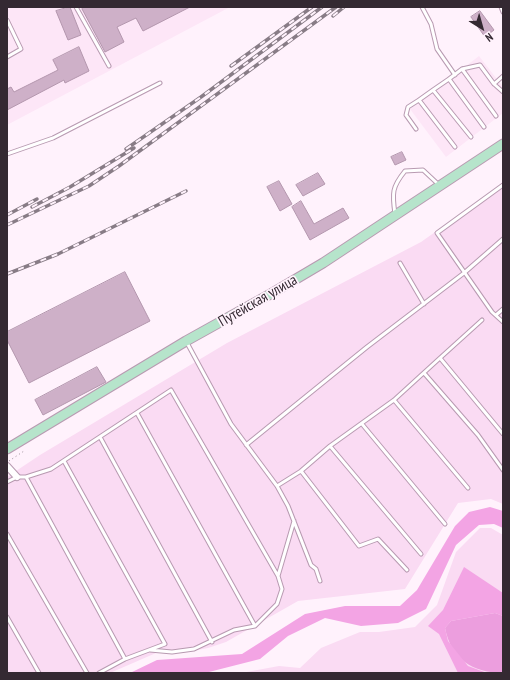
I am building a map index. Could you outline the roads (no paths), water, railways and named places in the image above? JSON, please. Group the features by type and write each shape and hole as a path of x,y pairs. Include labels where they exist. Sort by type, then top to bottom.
{"main road":[{"name":"Путейская улица","path":"7,449 186,341 292,281 503,144"}],"street":[{"path":"7,466 17,477"}],"lane":[{"path":"76,7 109,66"},
{"path":"422,7 431,24 437,49 455,75"},
{"path":"501,7 503,12"},
{"path":"7,20 21,49 7,57"},
{"path":"416,129 406,115 408,107 462,69 480,65 494,84 503,92"},
{"path":"462,69 496,116"},
{"path":"494,84 503,76"},
{"path":"449,79 484,127"},
{"path":"7,154 53,138 160,83"},
{"path":"434,90 471,137"},
{"path":"419,100 455,147"},
{"path":"395,214 393,198 394,185 405,171 423,170 440,185"},
{"path":"503,185 437,233 464,273 503,322"},
{"path":"246,445 464,273 503,239"},
{"path":"400,263 424,304"},
{"path":"496,315 503,309"},
{"path":"277,486 301,471 330,446 394,400 482,320"},
{"path":"186,341 231,424 277,486 288,506 311,565 316,569 320,581"},
{"path":"440,358 503,434"},
{"path":"424,373 478,435 503,470"},
{"path":"7,482 17,477 26,477 51,469 171,390 278,576 282,590 276,604 255,626 234,630 212,642 194,649 172,652 149,650"},
{"path":"394,400 468,488"},
{"path":"137,413 255,626"},
{"path":"362,424 445,524"},
{"path":"100,437 212,642"},
{"path":"330,446 422,554"},
{"path":"64,461 165,644 125,659 99,673"},
{"path":"301,471 359,546 378,539 407,570"},
{"path":"26,477 125,659"},
{"path":"278,576 294,521"},
{"path":"7,534 87,673"},
{"path":"7,618 39,673"}],"railway":[{"path":"231,66 312,7"},
{"path":"126,149 201,97 322,7"},
{"path":"7,225 89,186 119,166 336,7"},
{"path":"333,16 344,7"},
{"path":"32,207 70,187 134,148"},
{"path":"7,274 58,254 186,191"},
{"path":"7,215 37,199"}]}
